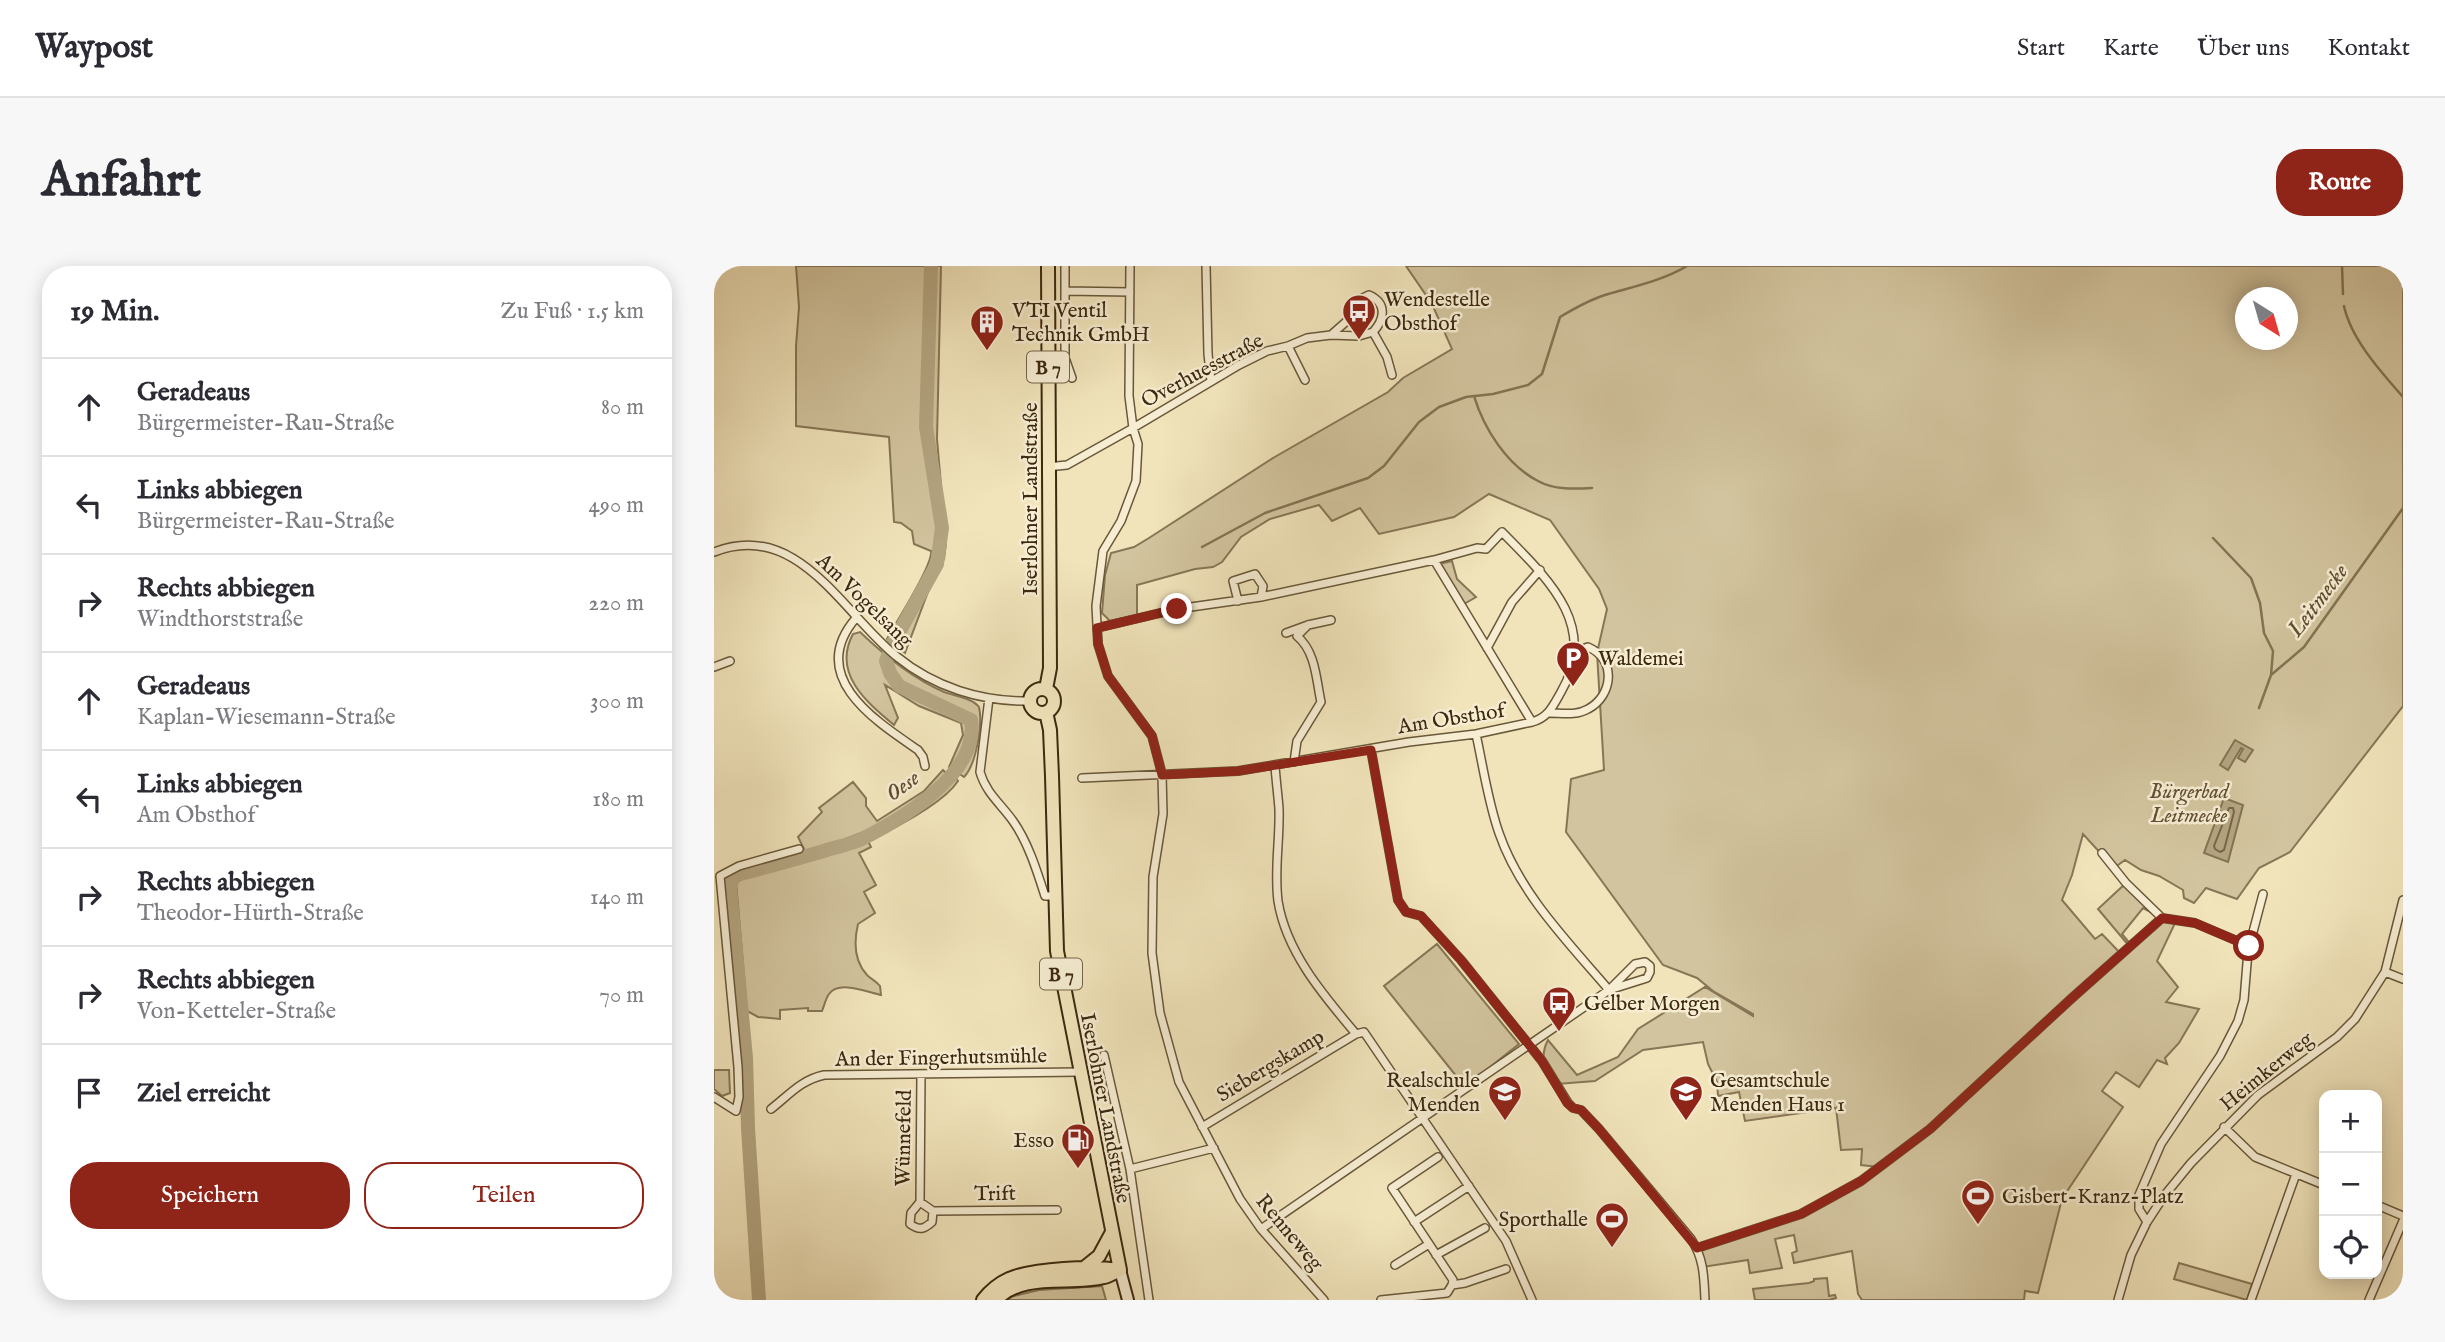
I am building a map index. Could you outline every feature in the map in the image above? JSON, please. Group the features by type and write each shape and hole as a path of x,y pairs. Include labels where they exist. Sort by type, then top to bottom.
{"main road":[{"name":"Iserlohner Landstraße","path":"1046,690 1050,668 1048,266"},
{"path":"1046,690 1036,690 1030,701 1034,710 1046,712"},
{"name":"B 7","path":"1046,690 1051,693 1054,701 1052,708 1046,712"},
{"name":"Iserlohner Landstraße","path":"1046,712 1050,730 1057,951 1120,1270"},
{"path":"1084,1269 1099,1256 1112,1232"},
{"path":"983,1300 993,1289 1023,1274 1103,1267 1120,1270"},
{"path":"996,1300 1010,1289 1037,1282 1104,1277 1120,1270"}],"street":[{"path":"1065,266 1065,358 1072,378"},
{"name":"Renneweg","path":"1130,266 1129,396 1139,461 1136,481 1121,521 1103,551 1096,592 1097,628 1098,644 1108,676 1152,736 1162,775 1163,814 1153,877 1152,953 1160,1013 1178,1082 1240,1199 1261,1229 1324,1300"},
{"path":"1206,266 1211,381"},
{"path":"1065,291 1130,292"},
{"path":"1331,335 1348,320 1363,298 1368,295 1377,299 1384,316 1373,332 1387,358 1392,376"},
{"name":"Overhuesstraße","path":"1047,467 1067,465 1080,459 1267,351 1307,338 1359,336 1373,332"},
{"name":"Overhuesstraße","path":"1288,346 1305,380"},
{"path":"1097,628 1177,609 1261,597 1434,560 1477,548 1486,549 1508,522"},
{"path":"1434,560 1532,722 1544,718 1570,677 1575,652 1570,618 1557,592 1540,570 1502,532"},
{"name":"Am Vogelsang","path":"714,552 727,546 760,545 793,557 825,584 883,645 928,678 956,690 989,698 1030,701"},
{"path":"1487,648 1512,602 1540,570"},
{"path":"1238,601 1233,581 1255,575 1263,586 1261,597"},
{"path":"856,618 842,637 838,650 838,663 844,682 865,711 918,750 925,766"},
{"path":"1286,633 1331,620"},
{"path":"1294,762 1297,741 1321,702 1313,658 1304,642 1297,636 1308,625"},
{"path":"1549,713 1576,713 1589,709 1607,685 1607,662 1600,652 1588,647 1575,652"},
{"path":"714,667 730,661"},
{"path":"989,698 980,772 983,783 1014,822 1045,896 1054,896"},
{"name":"Am Obsthof","path":"1082,778 1213,774 1476,734 1532,722"},
{"path":"1476,734 1498,832 1507,853 1532,898 1609,990"},
{"path":"1371,750 1398,900 1406,912 1421,916 1461,960 1531,1046 1551,1073 1567,1103 1581,1110 1599,1129 1697,1248 1703,1267 1705,1300"},
{"path":"1275,766 1279,810 1276,869 1278,901 1283,922 1312,981 1356,1034 1364,1032 1506,1241 1532,1300"},
{"path":"714,1097 736,1111 738,1067 717,877 739,866 799,849"},
{"path":"2102,853 2126,883 2162,918 2195,923 2249,946"},
{"path":"2147,1222 2140,1209 2139,1195 2161,1144 2220,1056 2238,1021 2244,1000 2249,946 2263,894"},
{"name":"Heimkerweg","path":"2118,1300 2131,1255 2147,1222 2174,1183 2258,1095 2346,1029 2363,1009 2385,972 2403,900"},
{"path":"1697,1248 1801,1214 1861,1181 1930,1129 2162,918"},
{"path":"1261,1229 1531,1046 1609,990 1635,964 1645,962 1650,966 1647,978 1609,990"},
{"path":"2385,972 2403,979"},
{"name":"Siebergskamp","path":"1202,1127 1356,1034"},
{"path":"1104,1055 1130,1169 1149,1300"},
{"name":"An der Fingerhutsmühle","path":"771,1109 810,1078 824,1075 1080,1072"},
{"name":"Wünnefeld","path":"919,1202 933,1212 932,1222 925,1229 917,1229 910,1224 911,1213 919,1202 921,1074"},
{"path":"2224,1128 2255,1157 2319,1183"},
{"path":"1130,1169 1214,1148"},
{"path":"1381,1300 1447,1293 1452,1284 1453,1280 1392,1188 1438,1157"},
{"path":"2251,1300 2296,1174"},
{"path":"1415,1222 1469,1186"},
{"path":"2382,1207 2403,1216"},
{"name":"Trift","path":"933,1212 1057,1210"},
{"path":"2369,1300 2403,1221"},
{"path":"1436,1255 1485,1228"},
{"path":"1395,1265 1429,1244"},
{"path":"1452,1284 1465,1283 1506,1269"},
{"name":"Iserlohner Landstraße","path":"1120,1270 1128,1300"}],"green space":[{"path":"796,266 941,266 937,439 946,543 944,559 928,592 905,653 887,639 920,581 931,551 914,544 912,531 901,523 894,522 889,437 796,426 799,307"},
{"name":"Bürgerbad Leitmecke","path":"1406,266 2403,266 2403,706 2290,852 2259,868 2237,899 2206,888 2194,903 2184,898 2183,890 2125,860 2114,868 2083,834 2062,900 2095,939 2102,934 2122,955 2130,947 2098,909 2126,883 2162,918 2177,919 2157,961 2178,987 2166,1002 2199,1009 2179,1043 2165,1058 2167,1064 2157,1060 2139,1087 2116,1072 2102,1091 2123,1107 2062,1199 2038,1293 2025,1291 2024,1300 1862,1300 1858,1294 1852,1251 1794,1263 1792,1253 1797,1251 1794,1235 1775,1239 1782,1268 1750,1273 1748,1260 1703,1267 1697,1248 1801,1214 1879,1167 1861,1165 1862,1149 1841,1150 1836,1108 1745,1121 1739,1092 1718,1096 1717,1082 1708,1064 1703,1042 1643,1050 1595,1081 1557,1084 1550,1073 1544,1058 1548,1040 1577,1075 1618,1057 1638,1029 1705,987 1753,1014 1713,991 1697,978 1663,965 1566,832 1571,779 1604,770 1597,653 1607,609 1599,589 1550,520 1489,494 1454,517 1379,534 1360,508 1332,521 1319,505 1270,519 1241,537 1222,562 1213,567 1195,569 1137,585 1137,615 1110,621 1102,613 1105,575 1111,553 1134,547 1273,458 1388,392 1403,378 1452,349 1432,304","holes":["2143,908 2162,918 2132,946 2122,934"]},
{"path":"1452,561 1457,579 1476,597 1464,604 1439,564"},
{"path":"860,632 889,658 921,680 944,692 968,699 979,707 978,744 964,777 949,767 963,735 961,723 919,706 885,685 898,718 894,725 873,707 855,686 849,674 848,648 853,634"},
{"path":"943,770 946,773 933,788 901,813 864,832 805,851 798,837 822,812 819,808 853,782 866,798 866,806 877,821 924,791"},
{"path":"955,777 958,781 941,798 917,815 868,841 871,847 859,853 876,885 864,892 875,913 858,924 856,951 867,975 880,986 881,995 846,987 829,994 822,1011 808,1011 808,1008 780,1010 780,1019 758,1017 747,1011 736,882 761,872 824,856 866,840 922,807"},
{"path":"1437,944 1519,1044 1465,1087 1384,986"},
{"path":"714,1070 729,1070 730,1093 722,1096 714,1089"},
{"path":"2179,1263 2252,1284 2247,1300 2174,1279"},
{"path":"1827,1278 1829,1296 1835,1295 1836,1298 1755,1300 1753,1289 1809,1283 1814,1279"},
{"path":"1102,1286 1106,1300 1007,1300 1039,1290"}],"water":[{"path":"2235,740 2253,750 2245,762 2238,758 2243,749 2241,748 2228,770 2220,765"},
{"path":"2224,798 2243,805 2228,862 2204,853"}],"waterway":[{"name":"Oese","path":"759,1300 746,1058 730,887 733,878 856,842 877,831 934,793 963,759 970,740 971,720 899,686 886,661 893,643 937,564 942,528 926,427 931,266"},
{"path":"1202,547 1265,513 1368,478 1384,466 1419,422 1439,407 1466,397 1493,394 1528,385 1542,374 1560,317 1593,299 1657,280 1687,266"},
{"name":"Leitmecke","path":"2342,266 2343,294"},
{"name":"Leitmecke","path":"2344,306 2360,343 2403,397"},
{"path":"1474,396 1490,433 1516,466 1538,481 1551,486 1592,488"},
{"name":"Leitmecke","path":"2259,708 2271,675 2304,647 2403,508"},
{"path":"2213,538 2251,578 2260,603 2264,633 2273,651 2271,675"}],"place":[{"name":"Wendestelle Obsthof","path":"1359,341"},
{"name":"VTI Ventil Technik GmbH","path":"987,352"},
{"name":"Waldemei","path":"1573,688"},
{"name":"Gelber Morgen","path":"1559,1033"},
{"name":"Realschule Menden","path":"1505,1122"},
{"name":"Gesamtschule Menden Haus 1","path":"1686,1122"},
{"name":"Esso","path":"1078,1170"},
{"name":"Gisbert-Kranz-Platz","path":"1978,1226"},
{"name":"Sporthalle","path":"1612,1249"}],"route":[{"path":"1177,609 1097,628 1098,644 1108,676 1152,736 1162,775 1213,774 1371,750 1398,900 1406,912 1421,916 1461,960 1531,1046 1551,1073 1567,1103 1581,1110 1599,1129 1697,1248 1801,1214 1861,1181 1930,1129 2162,918 2195,923 2249,946"}]}
